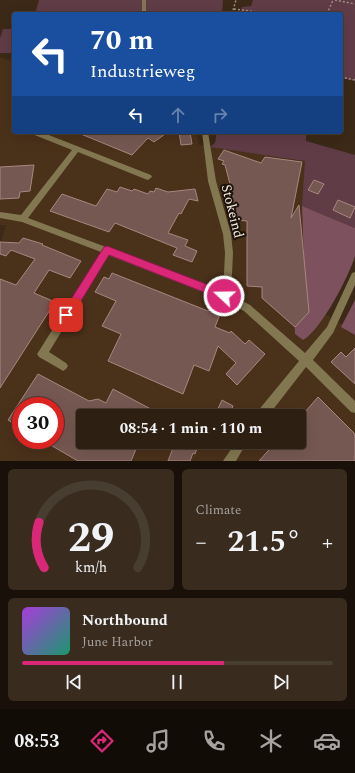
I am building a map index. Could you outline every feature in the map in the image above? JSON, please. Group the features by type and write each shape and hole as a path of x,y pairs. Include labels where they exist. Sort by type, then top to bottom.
{"street":[{"path":"39,134 148,177"},
{"name":"Stokeind","path":"205,134 212,181 227,234 229,252 224,296"},
{"path":"23,218 76,149"},
{"path":"0,215 23,218 224,296 247,308 306,360 355,408"},
{"path":"63,366 42,354 107,250"},
{"path":"267,409 330,330 355,276"},
{"path":"229,461 237,449"}],"lane":[{"path":"144,0 144,12"}],"path":[{"path":"233,12 236,0"},
{"path":"329,12 334,0 355,4"},
{"path":"234,9 259,12"},
{"path":"343,77 355,80"}],"shaded area":[{"path":"39,0 223,0 222,12 36,12"},
{"path":"253,0 355,0 355,81 343,78 343,12 241,12 242,7 251,6"},
{"path":"3,29 12,29 12,53 0,53 0,38"},
{"path":"0,57 12,61 12,134 197,134 199,145 307,161 322,312 355,332 355,461 0,461 0,246 6,225 0,225"},
{"path":"217,134 306,134 306,141 355,155 355,228 302,206 305,161 210,147 215,143"},
{"path":"302,206 355,228 355,256 341,289 318,325 303,340 295,334 293,288 305,290"},
{"path":"355,300 355,335 341,327"}],"building":[{"path":"81,134 165,134 154,142 148,138 132,155"},
{"path":"179,134 190,134 192,144 181,145"},
{"path":"224,150 261,163 265,157 302,162 291,218 299,205 309,312 295,327 262,298 262,287 247,286 247,221 236,220 227,184 230,184 225,165 222,164 224,161 218,159"},
{"path":"34,165 30,191 20,192 19,198 0,199 0,167"},
{"path":"314,180 324,184 318,194 308,190"},
{"path":"120,187 132,191 134,189 148,194 150,191 154,192 156,188 168,192 195,189 198,201 189,199 168,233 188,240 185,246 197,251 192,262 173,255 177,248 115,223 109,232 50,211 62,194 96,206 107,189 117,192"},
{"path":"338,200 355,207 350,218 333,210"},
{"path":"23,238 43,244 42,245 81,261 70,278 49,270 34,293 55,302 0,388 0,279 16,285 35,259 11,250 6,256 0,254 0,242 19,243"},
{"path":"112,273 208,311 209,310 220,314 215,327 230,333 231,331 245,344 249,340 265,354 237,385 226,374 236,363 218,346 209,371 194,365 183,394 108,361 121,334 102,326 116,301 95,292 104,277 109,279"},
{"path":"355,348 355,384 331,362 341,352 346,357"},
{"path":"38,374 89,401 98,399 106,403 113,389 151,409 76,409 76,449 136,449 131,461 78,461 57,449 64,449 64,397 23,397"},
{"path":"318,397 355,434 355,461 259,461 270,449 306,449 306,411"},
{"path":"222,400 233,406 232,409 218,409"},
{"path":"12,414 12,422 8,420"},
{"path":"173,449 197,449 195,454 193,453 190,461 168,461"}],"route":[{"path":"66,315 107,250 224,296"}]}
